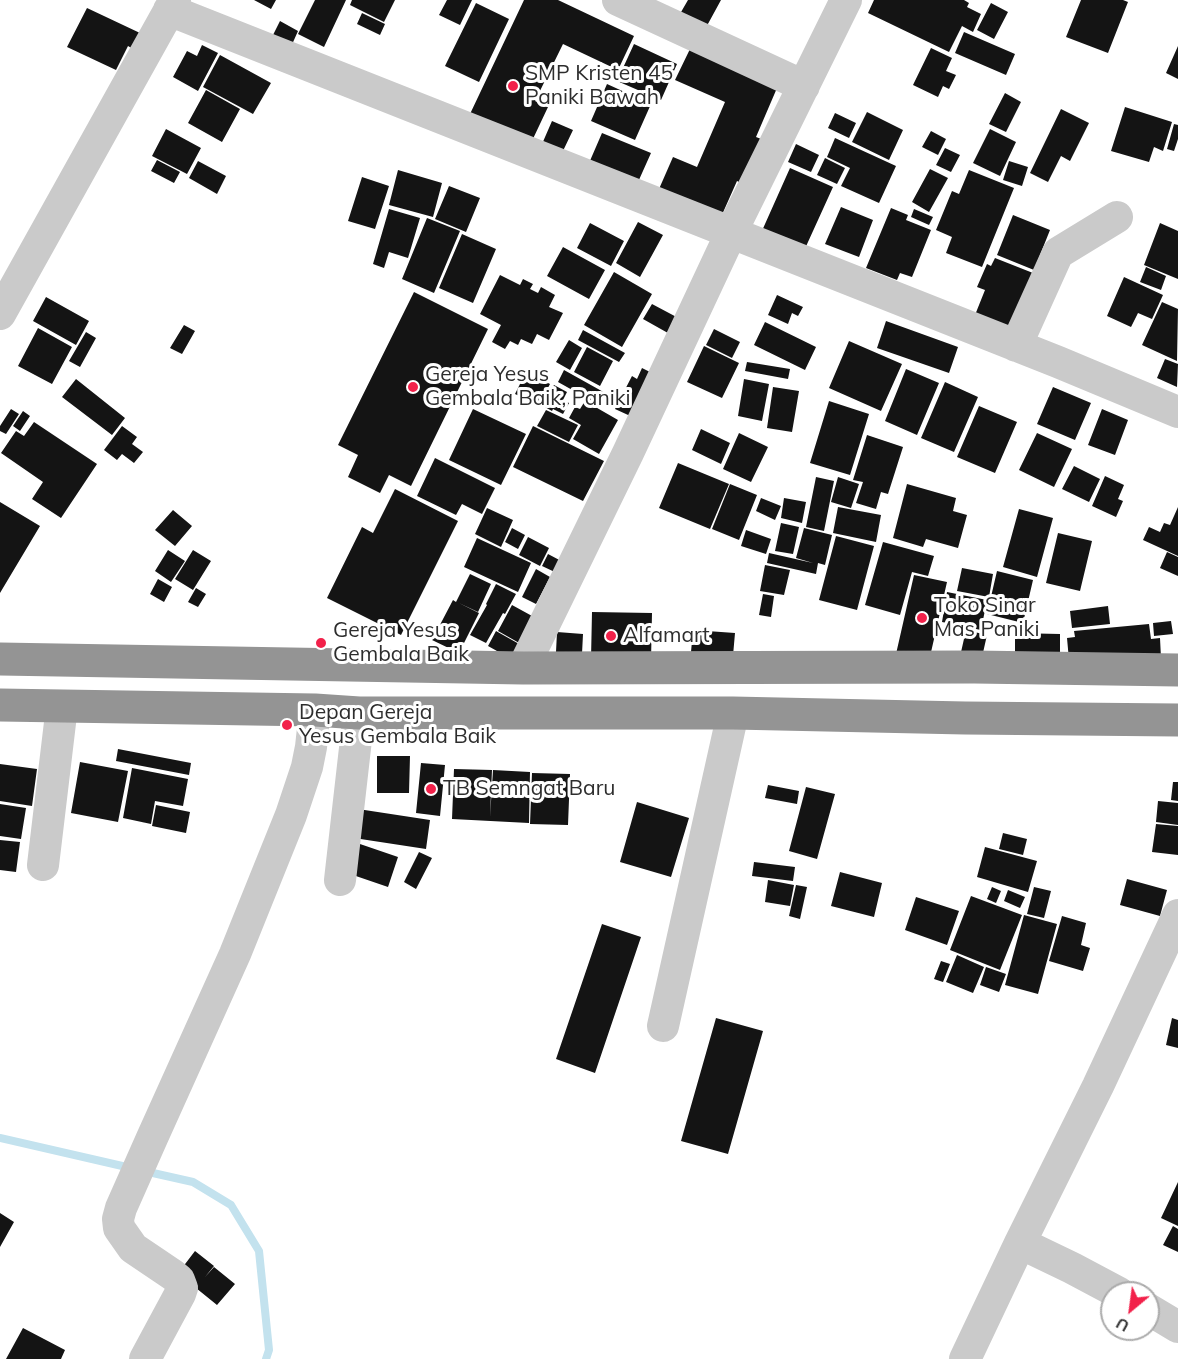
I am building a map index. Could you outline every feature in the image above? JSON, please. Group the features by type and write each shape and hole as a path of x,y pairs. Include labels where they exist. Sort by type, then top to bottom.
{"highway":[{"path":"0,659 523,668 974,667 1178,670"},
{"path":"965,718 974,667"},
{"path":"0,705 315,710 359,713 733,713 1178,720"}],"street":[{"path":"618,0 804,86"},
{"path":"523,668 628,453 731,233 846,0"},
{"path":"0,314 172,5 1178,412"},
{"path":"1016,346 1058,253 1117,217"},
{"path":"44,865 62,706"},
{"path":"145,1359 182,1288 172,1275 133,1248 119,1228 118,1219 235,954 291,815 307,767 315,710"},
{"path":"340,880 359,713"},
{"path":"663,1026 733,713"},
{"path":"965,1359 1098,1086 1178,915"},
{"path":"1020,1243 1100,1283"},
{"path":"1160,1316 1178,1327"}],"building":[{"path":"254,0 276,0 271,9"},
{"path":"315,0 346,0 324,47 298,34"},
{"path":"352,0 395,0 384,22 350,5"},
{"path":"447,0 472,0 460,25 439,15"},
{"name":"SMP Kristen 45 Paniki Bawah","path":"524,0 558,0 634,36 618,70 563,44 535,101 548,107 531,143 470,114"},
{"path":"688,0 721,0 703,33 677,19"},
{"path":"874,0 964,0 969,3 967,7 981,14 973,32 962,26 949,52 868,13"},
{"path":"1081,0 1128,2 1108,53 1066,37"},
{"path":"476,3 509,19 479,82 445,66"},
{"path":"991,3 1008,12 994,39 977,30"},
{"path":"87,8 140,33 133,49 128,46 116,70 67,47"},
{"path":"362,13 385,24 380,35 357,24"},
{"path":"280,21 298,31 290,49 271,39"},
{"path":"964,32 1015,54 1006,75 955,53"},
{"path":"634,44 677,64 661,100 617,81"},
{"path":"202,45 218,53 198,91 173,77 187,51 197,56"},
{"path":"1178,46 1178,79 1166,73"},
{"path":"931,48 952,58 946,71 956,75 949,89 943,86 938,97 913,85"},
{"path":"690,49 777,88 756,137 769,142 749,187 737,181 721,217 659,189 673,157 697,167 725,102 675,80"},
{"path":"220,55 271,83 253,114 203,87"},
{"path":"607,84 651,104 635,140 591,121"},
{"path":"206,90 240,109 222,142 188,123"},
{"path":"1005,93 1021,102 1006,132 989,124"},
{"path":"1125,107 1172,122 1163,151 1154,147 1149,162 1111,151"},
{"path":"1061,109 1089,123 1070,161 1061,156 1048,182 1030,173"},
{"path":"867,112 903,130 889,160 852,142"},
{"path":"835,113 856,123 849,138 828,128"},
{"path":"552,121 573,130 562,153 542,144"},
{"path":"1174,124 1178,125 1178,139 1174,151 1167,149"},
{"path":"166,129 201,148 187,174 152,156"},
{"path":"990,129 1016,142 1000,176 973,163"},
{"path":"931,131 946,139 938,155 922,147"},
{"path":"602,133 651,153 634,191 586,170"},
{"path":"835,138 896,166 879,203 841,186 850,168 827,157"},
{"path":"796,144 819,155 811,172 788,162"},
{"path":"945,148 960,155 951,172 936,165"},
{"path":"825,158 845,168 837,184 817,175"},
{"path":"157,160 180,172 174,183 151,171"},
{"path":"198,161 226,176 217,194 189,178"},
{"path":"1009,161 1028,167 1022,186 1003,180"},
{"path":"790,168 833,187 803,253 761,233"},
{"path":"930,169 948,178 929,212 912,202"},
{"path":"398,170 442,183 433,217 389,205"},
{"path":"969,170 1014,188 982,267 946,253 952,237 936,230 952,191 959,194"},
{"path":"362,177 389,186 375,229 348,221"},
{"path":"449,186 480,198 466,232 435,219"},
{"path":"841,207 873,220 859,257 825,244"},
{"path":"891,208 908,215 906,220 931,230 912,277 900,273 897,280 866,268"},
{"path":"389,209 420,218 408,258 389,252 384,268 373,264"},
{"path":"914,209 933,217 929,225 911,217"},
{"path":"1013,215 1050,230 1034,270 997,255"},
{"path":"427,218 460,231 434,293 402,279"},
{"path":"638,222 663,235 640,277 616,263"},
{"path":"590,223 624,241 611,266 577,248"},
{"path":"1160,223 1178,231 1178,279 1144,265"},
{"path":"462,234 496,249 473,303 439,288"},
{"path":"563,247 605,270 589,299 547,276"},
{"path":"995,258 1033,273 1011,327 973,320 985,290 977,287 987,264 991,266"},
{"path":"1146,267 1166,276 1161,290 1140,282"},
{"path":"614,272 652,294 622,347 584,325"},
{"path":"500,275 520,285 523,279 533,284 530,289 538,293 541,287 555,295 549,307 563,313 549,340 537,334 532,344 521,339 518,345 510,341 505,349 492,342 501,325 480,314"},
{"path":"1124,277 1163,295 1152,319 1138,313 1131,327 1107,316"},
{"name":"Gereja Yesus Gembala Baik, Paniki","path":"414,292 488,329 411,486 389,475 380,493 348,477 358,455 338,445"},
{"path":"777,295 803,307 798,316 792,313 788,324 768,315"},
{"path":"46,297 89,321 76,345 33,321"},
{"path":"1162,302 1178,309 1177,361 1142,345"},
{"path":"652,304 684,321 675,337 643,319"},
{"path":"886,321 958,347 949,373 877,348"},
{"path":"765,322 816,347 805,370 754,345"},
{"path":"184,325 195,331 182,354 170,348"},
{"path":"38,328 72,347 52,384 18,366"},
{"path":"714,329 740,342 732,358 706,345"},
{"path":"583,330 625,353 619,362 578,340"},
{"path":"86,332 96,338 80,367 69,361"},
{"path":"569,340 582,348 570,370 556,362"},
{"path":"849,341 902,364 881,411 829,388"},
{"path":"704,346 739,363 722,398 687,382"},
{"path":"587,347 613,361 600,386 574,372"},
{"path":"1165,359 1178,364 1177,387 1157,378"},
{"path":"747,362 790,369 788,379 745,371"},
{"path":"642,368 660,377 639,420 615,409 632,376 637,379"},
{"path":"906,369 939,383 917,435 885,421"},
{"path":"564,370 607,394 601,406 558,382"},
{"path":"526,372 550,384 539,405 515,394"},
{"path":"76,379 125,418 112,435 62,397"},
{"path":"744,379 769,384 762,421 738,416"},
{"path":"945,382 978,397 954,452 921,438"},
{"path":"554,385 567,392 563,400 569,403 563,414 543,406"},
{"path":"773,387 799,391 792,432 767,428"},
{"path":"1053,387 1091,403 1075,440 1037,424"},
{"path":"585,401 618,420 599,454 573,439 581,425 569,418 575,407 580,409"},
{"path":"829,401 869,414 850,475 810,463"},
{"path":"979,406 1017,422 995,473 957,457"},
{"path":"11,409 19,414 6,434 0,431 0,426"},
{"path":"473,409 526,434 501,485 449,460"},
{"path":"1102,409 1128,420 1115,455 1088,445"},
{"path":"546,410 578,425 569,442 537,426"},
{"path":"23,411 30,416 20,431 13,426"},
{"path":"34,422 97,464 61,518 32,499 43,482 1,453 16,431 24,436"},
{"path":"122,426 137,437 132,444 143,452 134,463 122,454 117,460 104,450"},
{"path":"533,426 604,461 583,501 513,467"},
{"path":"701,429 730,443 721,464 692,450"},
{"path":"739,433 768,447 751,482 723,469"},
{"path":"1037,433 1072,449 1054,487 1019,470"},
{"path":"867,435 903,447 888,494 881,492 876,509 856,503 863,482 853,480"},
{"path":"435,458 495,488 482,514 462,504 456,515 417,496"},
{"path":"678,463 729,484 710,529 659,508"},
{"path":"1074,466 1100,479 1089,502 1062,489"},
{"path":"1105,476 1124,485 1118,499 1123,501 1116,517 1092,506"},
{"path":"816,477 834,481 824,531 806,527"},
{"path":"838,477 859,484 851,508 831,502"},
{"path":"730,484 757,495 739,540 712,529"},
{"path":"907,484 956,498 953,511 967,515 958,548 926,539 923,547 893,538"},
{"path":"395,489 458,521 401,635 327,598 362,527 373,533"},
{"path":"761,498 781,506 775,520 756,511"},
{"path":"784,498 806,502 802,523 781,518"},
{"path":"0,502 40,526 0,593"},
{"path":"838,507 881,515 876,542 833,533"},
{"path":"1178,507 1178,556 1143,540 1149,527 1160,532 1164,523 1170,525"},
{"path":"487,508 513,520 501,547 475,534"},
{"path":"1019,509 1053,518 1037,577 1003,567"},
{"path":"173,510 192,526 175,546 155,530"},
{"path":"781,523 799,527 793,554 775,551"},
{"path":"512,528 525,535 518,549 505,542"},
{"path":"804,528 832,535 825,565 818,563 816,574 767,563 769,553 813,563 796,558"},
{"path":"746,530 771,539 766,554 741,546"},
{"path":"1058,533 1092,541 1080,591 1046,583"},
{"path":"836,536 874,546 857,610 819,600"},
{"path":"528,537 549,548 540,566 519,555"},
{"path":"477,538 531,563 518,592 464,567"},
{"path":"883,542 934,556 928,576 912,572 900,615 865,605"},
{"path":"168,550 185,561 171,582 155,571"},
{"path":"193,550 211,561 193,590 175,579"},
{"path":"1167,552 1178,557 1178,576 1160,568"},
{"path":"548,554 565,563 559,574 542,566"},
{"path":"765,565 790,570 784,595 760,591"},
{"path":"962,568 993,574 989,597 957,591"},
{"path":"536,569 550,577 536,604 522,597"},
{"path":"997,571 1033,580 1023,623 987,614"},
{"path":"470,574 491,584 478,612 459,603 479,613 459,653 432,640 453,600 456,602"},
{"name":"Toko Sinar Mas Paniki","path":"914,575 947,582 929,661 896,654"},
{"path":"158,579 172,587 164,602 150,594"},
{"path":"496,584 516,594 486,643 470,635"},
{"path":"196,588 206,594 198,607 188,602"},
{"path":"947,592 987,600 981,630 942,622"},
{"path":"763,594 774,596 771,617 759,615"},
{"path":"512,605 543,622 528,648 498,631"},
{"path":"1108,606 1110,624 1072,628 1070,611"},
{"path":"592,612 652,613 651,661 591,659"},
{"path":"1171,621 1173,634 1154,636 1153,623"},
{"path":"1149,624 1151,639 1160,638 1161,658 1069,660 1067,638 1075,637 1074,631"},
{"path":"693,630 735,633 732,667 690,663"},
{"path":"966,630 987,635 980,666 959,661"},
{"path":"496,631 528,649 515,661 488,646"},
{"path":"557,632 583,634 582,654 556,652"},
{"path":"1015,633 1060,634 1060,665 1015,665"},
{"path":"118,749 191,763 189,775 116,761"},
{"path":"377,756 410,756 409,793 377,793"},
{"path":"80,762 128,771 118,822 71,813"},
{"name":"TB Semngat Baru","path":"421,763 445,765 440,816 416,813"},
{"path":"0,764 37,769 32,806 0,801"},
{"path":"132,768 188,779 183,806 155,801 151,824 123,818"},
{"path":"454,769 492,770 490,817 493,770 530,772 529,823 452,819"},
{"path":"532,773 570,774 568,825 530,824"},
{"path":"1173,782 1178,782 1178,801 1171,800"},
{"path":"768,785 799,791 797,804 765,798"},
{"path":"806,787 835,794 817,859 789,851"},
{"path":"1158,801 1178,803 1178,825 1156,822"},
{"path":"637,802 689,818 671,877 620,862"},
{"path":"0,804 26,808 21,839 0,836"},
{"path":"156,805 190,812 186,833 152,826"},
{"path":"358,809 430,820 426,849 354,838"},
{"path":"1156,824 1178,826 1178,855 1152,852"},
{"path":"1003,833 1027,839 1023,855 999,849"},
{"path":"0,840 20,842 16,872 0,870"},
{"path":"360,844 398,857 388,887 350,874"},
{"path":"985,847 1037,861 1028,892 977,877"},
{"path":"419,852 432,858 416,889 404,882"},
{"path":"754,862 795,867 793,881 752,876"},
{"path":"840,872 882,883 874,917 831,906"},
{"path":"1127,879 1167,890 1160,916 1120,905"},
{"path":"768,880 794,885 790,906 765,902"},
{"path":"796,885 807,887 800,919 789,916"},
{"path":"992,887 1001,891 996,903 987,899"},
{"path":"1034,887 1051,891 1044,918 1027,914"},
{"path":"1008,890 1025,897 1020,908 1004,901"},
{"path":"971,896 1022,915 1000,970 950,950"},
{"path":"916,897 959,911 947,945 905,930"},
{"path":"1024,915 1057,924 1038,994 1005,985"},
{"path":"1062,916 1086,923 1081,945 1090,948 1083,971 1049,961"},
{"path":"602,924 641,937 595,1073 556,1059"},
{"path":"957,955 984,967 973,993 946,982"},
{"path":"941,961 950,964 943,982 934,979"},
{"path":"986,967 1006,974 999,992 980,985"},
{"path":"716,1018 763,1031 728,1154 681,1141"},
{"path":"1172,1018 1178,1020 1178,1048 1166,1045"},
{"path":"1178,1182 1178,1226 1161,1218"},
{"path":"0,1213 14,1222 0,1247"},
{"path":"1173,1226 1178,1229 1178,1252 1163,1245"},
{"path":"195,1251 214,1266 205,1277 214,1267 235,1284 217,1305 196,1288 198,1286 179,1272"},
{"path":"23,1328 65,1350 61,1359 6,1359"}],"waterway":[{"path":"0,1138 131,1168"},
{"path":"144,1171 193,1182 231,1205 259,1251 269,1350 266,1359"}],"place":[{"name":"SMP Kristen 45 Paniki Bawah","path":"513,86"},
{"name":"Gereja Yesus Gembala Baik, Paniki","path":"413,387"},
{"name":"Toko Sinar Mas Paniki","path":"922,618"},
{"name":"Alfamart","path":"611,636"},
{"name":"Gereja Yesus Gembala Baik","path":"321,643"},
{"name":"Depan Gereja Yesus Gembala Baik","path":"287,725"},
{"name":"TB Semngat Baru","path":"431,789"}]}
